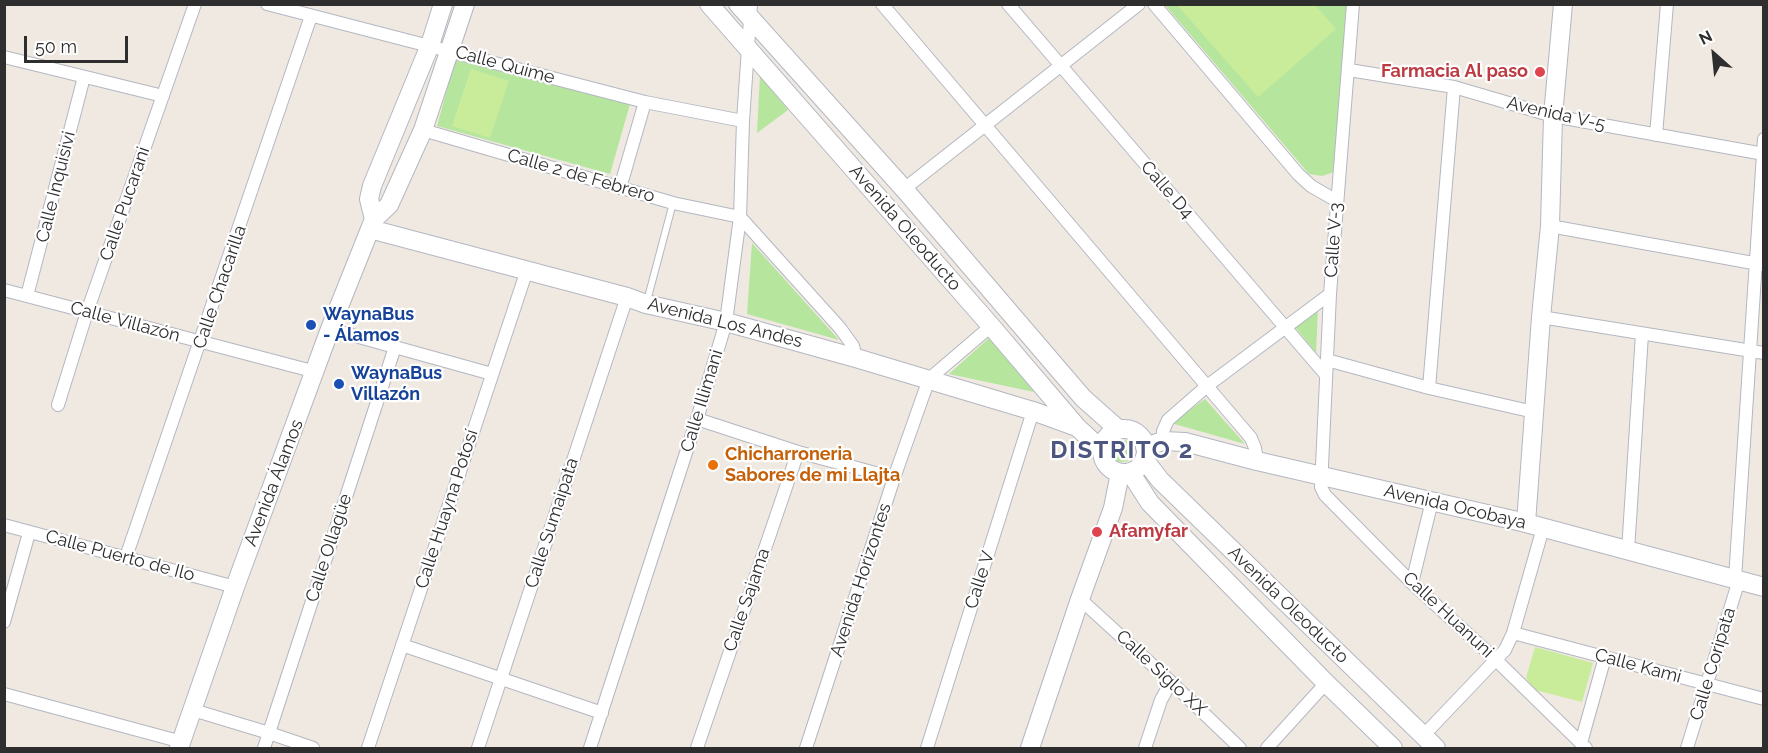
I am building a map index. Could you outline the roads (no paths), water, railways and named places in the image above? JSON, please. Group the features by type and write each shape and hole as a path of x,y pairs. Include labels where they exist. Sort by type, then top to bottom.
{"street":[{"name":"Calle Pucarani","path":"58,405 87,312 195,4"},
{"name":"Calle Quime","path":"267,4 645,102 743,121"},
{"name":"Avenida Álamos","path":"372,224 369,199 372,186 430,45 443,4"},
{"name":"Avenida Álamos","path":"181,745 235,587 330,329 372,224 389,205 423,130 465,4"},
{"name":"Avenida Oleoducto","path":"709,4 748,46 1077,428 1102,450"},
{"path":"882,4 1251,438 1257,461"},
{"name":"Calle D4","path":"1008,4 1326,375"},
{"path":"904,189 1139,4"},
{"path":"1154,4 1298,174 1311,186 1337,201"},
{"name":"Calle V-3","path":"1322,475 1330,294 1353,4"},
{"path":"1429,742 1504,650 1513,633 1534,526 1534,412 1550,226 1553,116 1563,4"},
{"path":"1656,135 1667,4"},
{"name":"Avenida Oleoducto","path":"747,9 1083,398 1119,430"},
{"name":"Calle Illimani","path":"590,748 697,420 726,322 740,217 748,46 747,9"},
{"name":"Calle Chacarilla","path":"126,557 311,16"},
{"path":"4,57 164,96"},
{"name":"Avenida V-5","path":"1349,70 1454,87 1553,116 1763,154"},
{"name":"Calle Inquisivi","path":"27,296 84,77"},
{"path":"1429,388 1454,87"},
{"path":"620,188 645,102"},
{"name":"Calle 2 de Febrero","path":"423,130 673,203 740,217"},
{"name":"Calle Coripata","path":"1687,748 1736,580 1750,351 1760,265 1764,139"},
{"path":"740,217 840,328 853,346 856,358"},
{"name":"Avenida Los Andes","path":"372,224 646,304 726,322 929,378 1033,411 1077,428"},
{"path":"1550,226 1760,265"},
{"name":"Calle Huayna Potosí","path":"368,748 526,270"},
{"name":"Calle Villazón","path":"4,290 316,372"},
{"path":"1163,441 1163,431 1168,420 1207,386 1330,294"},
{"name":"Calle Sumaipata","path":"478,748 627,297"},
{"path":"1541,317 1764,353"},
{"path":"929,378 991,326"},
{"path":"330,329 492,374"},
{"path":"1628,551 1642,334"},
{"name":"Calle Ollagüe","path":"264,748 395,347"},
{"path":"1327,360 1429,388 1534,412"},
{"name":"Avenida Horizontes","path":"807,748 894,478 929,378"},
{"name":"Calle V","path":"927,748 1033,411"},
{"path":"697,420 798,452 894,478"},
{"path":"1126,429 1138,435 1145,453 1136,469 1125,472 1112,470 1107,465 1102,450 1104,441 1110,434 1119,430 1126,429"},
{"name":"Avenida Ocobaya","path":"1145,453 1163,441 1185,442 1534,526 1764,587"},
{"name":"Calle Sajama","path":"697,748 798,452"},
{"name":"Avenida Oleoducto","path":"1145,453 1160,480 1429,742"},
{"path":"1030,748 1125,472"},
{"name":"Avenida Oleoducto","path":"1125,472 1150,503 1393,748"},
{"name":"Calle Huanuni","path":"1322,475 1321,487 1325,495 1412,583 1496,660 1583,746"},
{"path":"1412,583 1432,501"},
{"name":"Calle Puerto de Ilo","path":"4,525 235,587"},
{"path":"4,622 29,532"},
{"name":"Calle Siglo XX","path":"1080,599 1172,682 1240,748"},
{"name":"Calle Kami","path":"1513,633 1764,699"},
{"path":"402,645 602,713"},
{"path":"1583,746 1605,657"},
{"path":"1145,748 1161,700 1172,682"},
{"path":"1267,748 1326,683"},
{"path":"4,694 181,745"},
{"path":"193,710 313,748"}],"lane":[{"path":"646,304 673,203"}],"place":[{"name":"Farmacia Al paso","path":"1540,72"},
{"name":"WaynaBus - Álamos","path":"311,325"},
{"name":"WaynaBus Villazón","path":"339,384"},
{"name":"Chicharroneria Sabores de mi Llajta","path":"713,465"},
{"name":"Afamyfar","path":"1097,532"}],"district":[{"name":"DISTRITO 2","path":"1122,451"}]}
